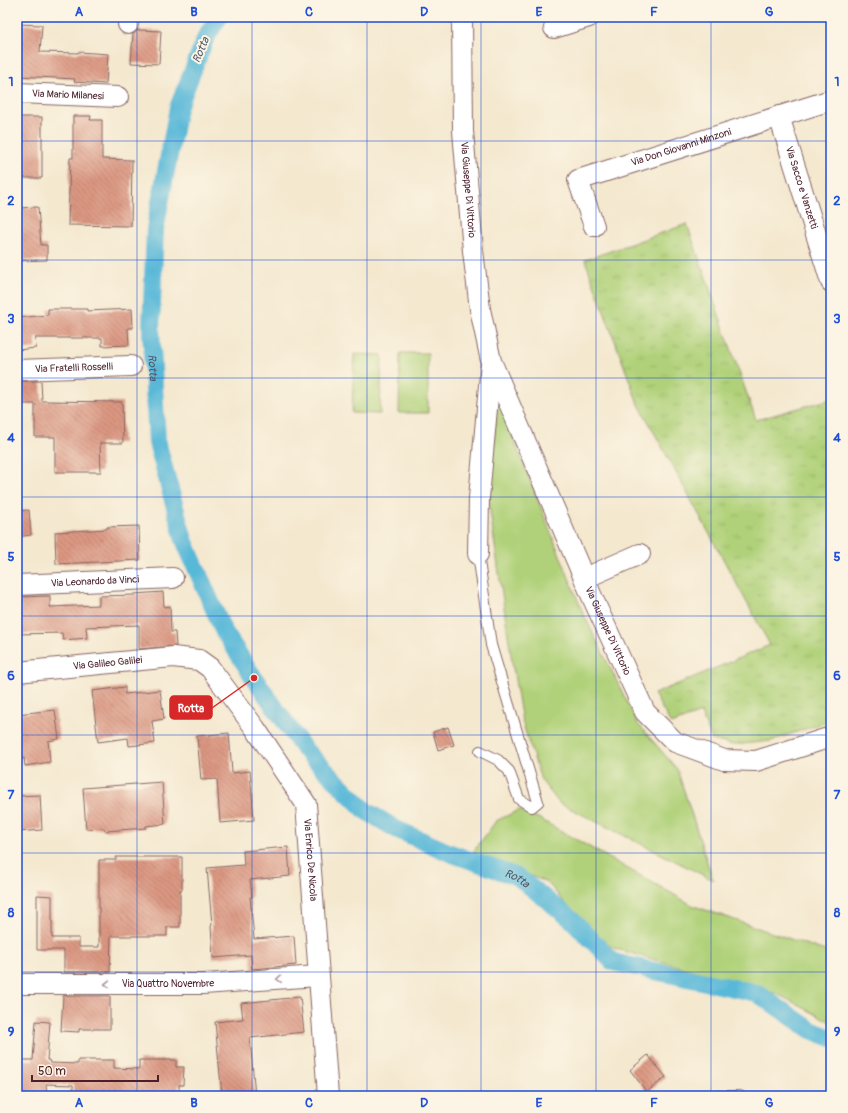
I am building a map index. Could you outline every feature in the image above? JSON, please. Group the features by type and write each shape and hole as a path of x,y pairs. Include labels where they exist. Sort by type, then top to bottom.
{"street":[{"name":"Via Giuseppe Di Vittorio","path":"462,17 463,131 472,243 480,309 491,361 645,712 675,742 724,760 756,761 831,737"},
{"path":"554,28 589,17"},
{"name":"Via Mario Milanesi","path":"17,93 118,97"},
{"name":"Via Don Giovanni Minzoni","path":"594,226 578,180 831,100"},
{"name":"Via Sacco e Vanzetti","path":"779,116 831,282"},
{"name":"Via Giuseppe Di Vittorio","path":"478,554 479,498 491,361"},
{"name":"Via Fratelli Rosselli","path":"17,370 131,366"},
{"path":"585,578 640,554"},
{"name":"Via Leonardo da Vinci","path":"17,585 173,578"},
{"name":"Via Galileo Galilei","path":"17,672 173,657 199,660"},
{"name":"Via Enrico De Nicola","path":"199,660 210,668 256,728 306,804 328,1096"},
{"name":"Via Quattro Novembre","path":"17,984 203,984 318,976"}],"lane":[{"path":"478,554 491,645 538,802 532,807 520,799 509,770 498,760 480,750"},
{"path":"710,1096 740,1096"}],"green space":[{"path":"687,224 756,420 831,399 831,720 771,741 733,745 712,740 701,713 671,724 654,694 770,645 637,401 585,260"},
{"path":"400,353 428,353 428,413 399,413"},
{"path":"354,354 382,355 380,414 352,413"},
{"path":"498,400 583,613 638,724 677,769 713,880 559,803 541,780 522,721 488,498"},
{"path":"519,810 538,818 694,906 831,953 831,1022 777,994 616,949 593,937 548,883 473,852 496,821"}],"building":[{"path":"17,24 42,25 40,52 108,54 106,84 74,82 75,79 17,76"},
{"path":"138,30 161,31 159,64 131,63 133,34"},
{"path":"73,116 91,116 90,120 102,120 102,159 132,160 131,226 68,225 70,158 73,158"},
{"path":"17,117 42,117 42,178 17,178"},
{"path":"38,207 41,245 47,245 47,260 17,261 17,208"},
{"path":"48,309 87,309 87,311 132,309 133,328 128,328 129,345 102,346 102,338 35,338 36,348 17,350 17,318 48,315"},
{"path":"17,381 41,381 42,401 122,402 123,443 100,443 101,472 55,472 55,437 35,437 35,404 17,404"},
{"path":"29,510 31,535 17,537 17,511"},
{"path":"139,526 140,560 56,564 55,532 107,529 107,527"},
{"path":"163,592 164,607 170,606 171,632 175,632 176,646 139,649 139,625 86,627 87,638 63,640 62,633 17,634 17,612 20,612 20,597 50,596 50,607 99,605 99,596 135,595 134,594"},
{"path":"125,687 125,694 160,690 164,719 152,721 155,743 129,746 128,738 98,742 92,691"},
{"path":"55,710 59,739 48,741 50,762 25,766 24,758 17,759 17,714"},
{"path":"448,727 454,745 438,750 433,732"},
{"path":"229,733 232,773 250,771 254,820 220,823 217,779 201,780 197,736"},
{"path":"162,782 165,824 146,826 146,828 105,831 104,828 86,829 83,788"},
{"path":"40,795 42,830 17,832 17,796"},
{"path":"288,847 290,876 250,880 252,897 250,897 254,939 294,936 296,965 252,969 251,955 213,958 207,868 244,865 243,851"},
{"path":"116,857 182,857 180,927 167,927 167,936 111,936 110,972 64,972 64,950 37,950 37,895 52,896 52,938 79,938 79,947 99,947 99,860 116,860"},
{"path":"63,996 110,996 110,1029 79,1029 79,1032 61,1031"},
{"path":"300,997 304,1032 250,1038 255,1096 222,1096 215,1022 243,1019 241,1003"},
{"path":"36,1021 50,1022 47,1060 49,1060 50,1063 78,1064 78,1060 114,1060 114,1068 139,1069 139,1060 176,1060 176,1067 184,1067 183,1085 179,1085 179,1096 73,1096 73,1085 46,1084 47,1096 17,1096 17,1060 33,1060"},
{"path":"648,1055 666,1077 647,1092 630,1070"}],"waterway":[{"name":"Rotta","path":"219,17 206,37 178,108 155,229 151,329 157,442 184,540 223,630 254,678 304,749 366,811 396,829 450,853 518,877 572,920 613,962 757,993 811,1030 831,1038"}],"place":[{"name":"Rotta","path":"254,678"}]}
